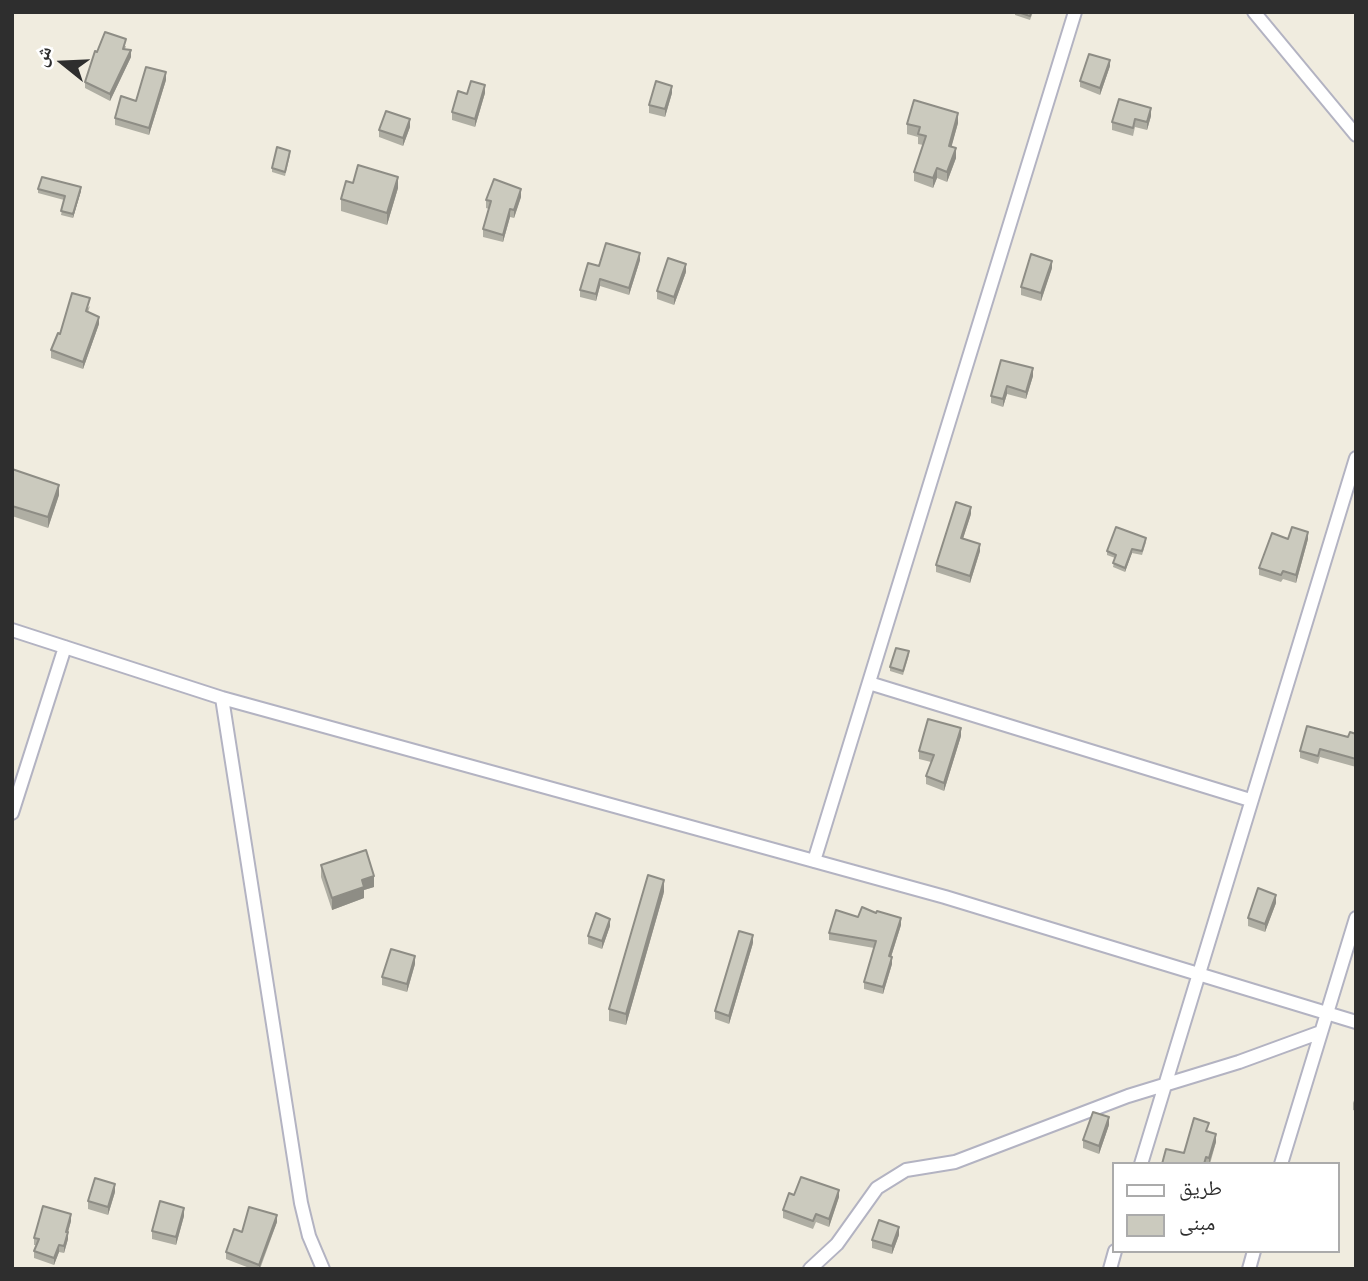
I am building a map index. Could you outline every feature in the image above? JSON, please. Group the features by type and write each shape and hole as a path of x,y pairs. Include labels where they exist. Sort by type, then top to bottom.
{"street":[{"path":"814,861 1075,12"},
{"path":"1254,12 1356,135"},
{"path":"1142,1162 1356,458"},
{"path":"12,630 222,698 945,897 1356,1022"},
{"path":"12,813 65,647"},
{"path":"869,683 1250,800"},
{"path":"222,698 300,1203 309,1236 323,1269"},
{"path":"1282,1162 1356,918"},
{"path":"810,1269 837,1244 877,1188 906,1170 955,1162 1164,1084 1239,1062 1321,1032"}],"building":[{"path":"105,32 126,39 123,49 131,50 110,94 85,82 95,51 97,52"},
{"path":"1089,54 1110,60 1100,88 1080,81"},
{"path":"146,67 166,72 149,128 115,118 121,96 136,101"},
{"path":"471,81 485,85 475,119 452,112 458,91 467,94"},
{"path":"656,81 672,86 665,109 649,105"},
{"path":"1119,99 1151,108 1147,122 1135,119 1133,128 1112,122"},
{"path":"914,100 958,113 949,146 956,148 947,172 937,168 933,178 914,172 926,136 918,134 920,127 907,124"},
{"path":"386,111 410,119 403,138 379,130"},
{"path":"277,147 290,151 285,172 272,168"},
{"path":"358,165 398,177 387,213 341,199 346,181 353,183"},
{"path":"42,177 81,187 73,214 61,211 65,196 38,189"},
{"path":"494,179 521,189 514,210 510,209 503,235 483,229 491,201 486,200"},
{"path":"606,243 640,253 629,288 600,279 596,294 580,290 588,263 599,266"},
{"path":"1031,254 1052,261 1041,293 1021,287"},
{"path":"668,258 686,264 674,297 657,291"},
{"path":"72,293 90,298 86,311 99,317 83,362 51,350 58,333 60,334"},
{"path":"1001,360 1033,368 1026,392 1007,386 1003,399 991,396"},
{"path":"12,469 59,485 48,517 12,506"},
{"path":"956,502 971,507 961,538 980,544 970,576 936,565"},
{"path":"1116,527 1146,538 1142,551 1132,549 1125,568 1113,563 1116,555 1107,551"},
{"path":"1292,527 1308,532 1296,575 1283,571 1281,575 1259,568 1272,533 1288,539"},
{"path":"896,648 909,651 903,671 890,667"},
{"path":"928,719 961,728 944,783 926,776 934,755 919,751"},
{"path":"1307,726 1348,737 1350,732 1356,734 1356,759 1320,749 1318,756 1300,751"},
{"path":"366,850 374,876 362,880 364,887 332,898 321,865"},
{"path":"648,875 664,880 626,1014 609,1009"},
{"path":"1258,888 1276,895 1265,924 1248,918"},
{"path":"862,907 901,918 883,987 864,982 876,941 829,933 836,910 858,917"},
{"path":"596,913 610,919 602,941 588,936"},
{"path":"739,931 753,935 729,1016 715,1011"},
{"path":"391,949 415,956 407,984 382,977"},
{"path":"1093,1112 1109,1117 1099,1146 1083,1140"},
{"path":"1194,1118 1209,1123 1206,1131 1216,1134 1209,1158 1206,1157 1205,1162 1163,1162 1166,1149 1184,1153"},
{"path":"801,1177 839,1190 829,1219 816,1214 813,1221 783,1210 789,1193 794,1195"},
{"path":"95,1178 115,1184 108,1207 88,1201"},
{"path":"160,1201 184,1208 176,1237 152,1231"},
{"path":"43,1206 71,1214 64,1246 59,1245 54,1258 34,1251 39,1239 34,1238"},
{"path":"249,1207 277,1215 259,1265 226,1252 234,1229 242,1232"},
{"path":"879,1220 899,1227 892,1246 872,1240"}]}
